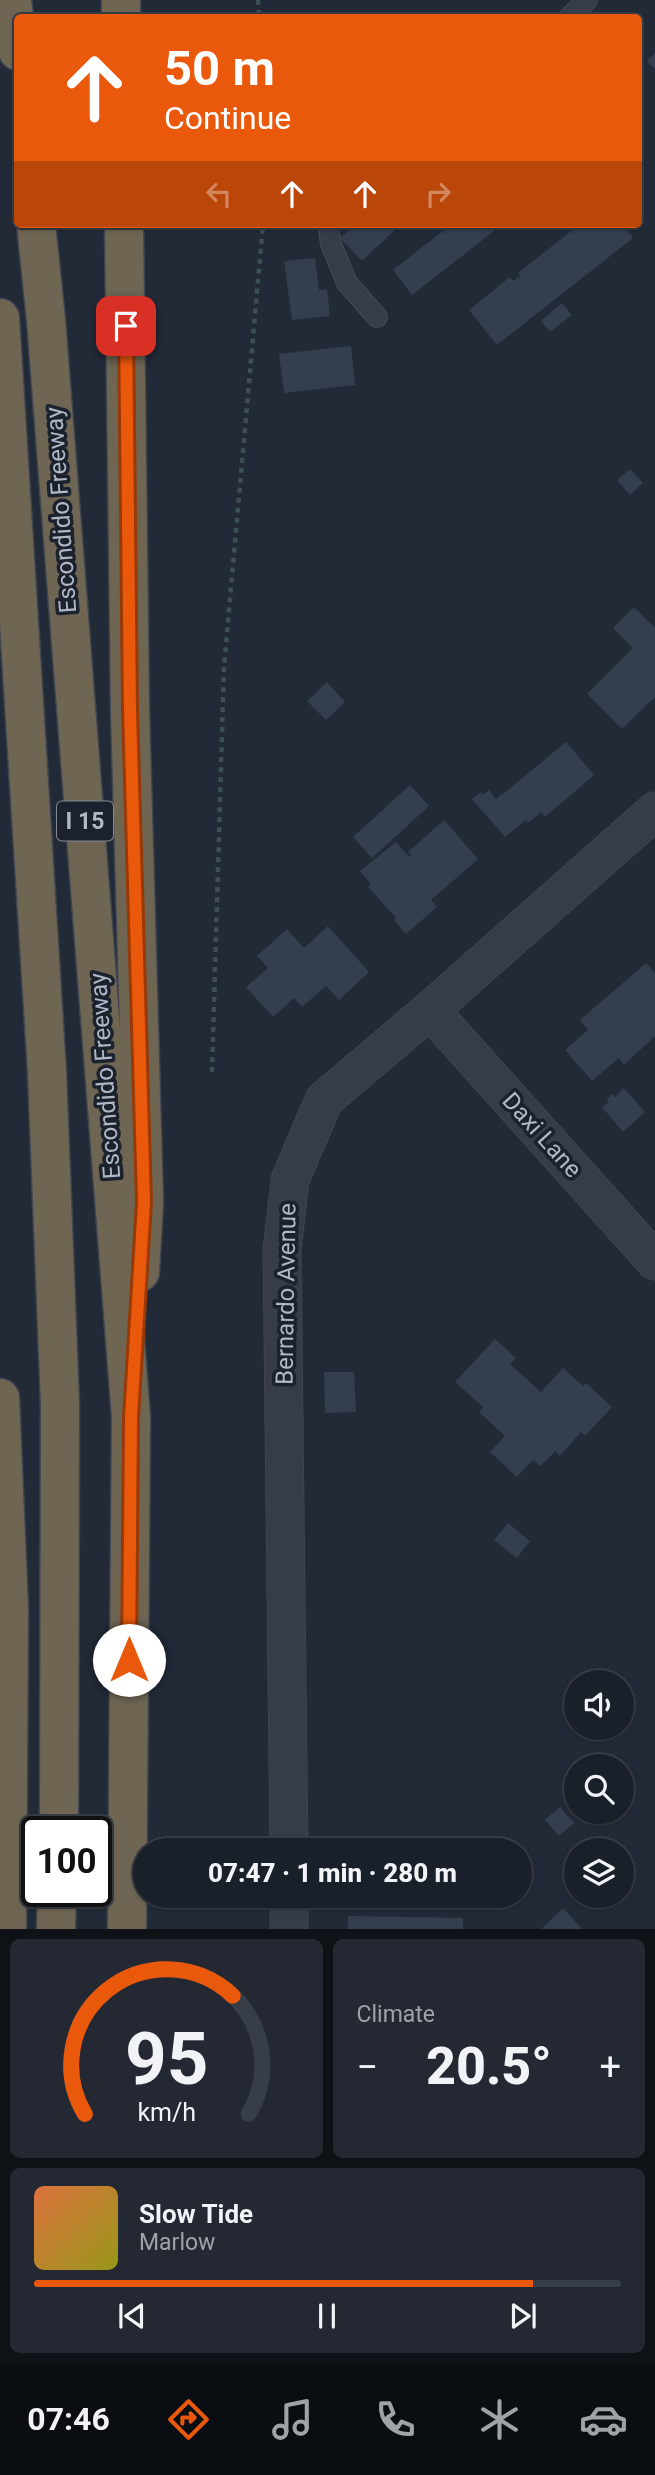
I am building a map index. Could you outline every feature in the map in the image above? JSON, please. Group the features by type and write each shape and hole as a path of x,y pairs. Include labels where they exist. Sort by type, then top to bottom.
{"highway":[{"name":"Escondido Freeway","path":"36,228 46,320 131,1418 127,1929"},
{"path":"124,228 130,710 144,1202 131,1418"},
{"path":"0,318 47,1072 57,1321 60,1405 59,1816"},
{"path":"0,1398 9,1609 7,1929"},
{"path":"56,1929 57,1907"}],"street":[{"name":"Bernardo Avenue","path":"289,1838 282,1250 290,1180 324,1100 655,811"},
{"name":"Daxi Lane","path":"429,1010 655,1261"},
{"path":"289,1908 289,1929"}],"lane":[{"path":"573,14 587,0"},
{"path":"329,228 331,244 347,283 377,317"}],"path":[{"path":"212,1072 224,667 263,228"}],"building":[{"path":"655,53 655,69 647,61"},
{"path":"351,228 397,228 362,261 340,238"},
{"path":"447,228 498,228 412,295 393,270"},
{"path":"575,228 625,228 633,238 497,345 469,310 510,277 513,281 520,276 518,273"},
{"path":"315,258 319,290 327,289 330,316 292,320 284,261"},
{"path":"562,303 572,315 550,332 541,321"},
{"path":"351,346 355,385 284,393 279,354"},
{"path":"630,469 643,483 630,495 617,480"},
{"path":"634,607 655,628 655,697 622,729 587,694 633,648 613,628"},
{"path":"327,682 345,702 326,720 307,701"},
{"path":"566,742 594,775 545,817 541,812 505,837 472,799 489,790 496,799"},
{"path":"410,785 429,806 372,858 353,837"},
{"path":"444,820 478,859 431,900 437,907 406,934 394,920 396,918 368,887 371,884 360,871 396,842 409,857 411,855 408,852"},
{"path":"328,926 369,972 339,1000 326,986 302,1007 294,998 273,1017 246,987 268,968 257,956 287,929 304,948"},
{"path":"646,963 655,973 655,1036 624,1065 619,1058 592,1081 565,1050 588,1030 580,1020"},
{"path":"624,1088 645,1112 623,1132 602,1107 609,1102 607,1099 612,1094 615,1097"},
{"path":"495,1339 516,1358 510,1364 541,1392 563,1368 583,1386 586,1383 612,1407 585,1436 581,1432 560,1456 555,1451 541,1466 533,1460 517,1477 490,1452 505,1436 479,1412 483,1407 455,1382"},
{"path":"324,1372 354,1372 356,1412 325,1413"},
{"path":"508,1523 530,1541 517,1558 494,1540"},
{"path":"560,1807 564,1812 564,1824 573,1824 559,1836 545,1820"},
{"path":"563,1908 582,1929 541,1929"},
{"path":"348,1916 463,1918 463,1929 348,1929"}],"route":[{"path":"126,326 130,710 144,1202 131,1418 129,1660"}]}
